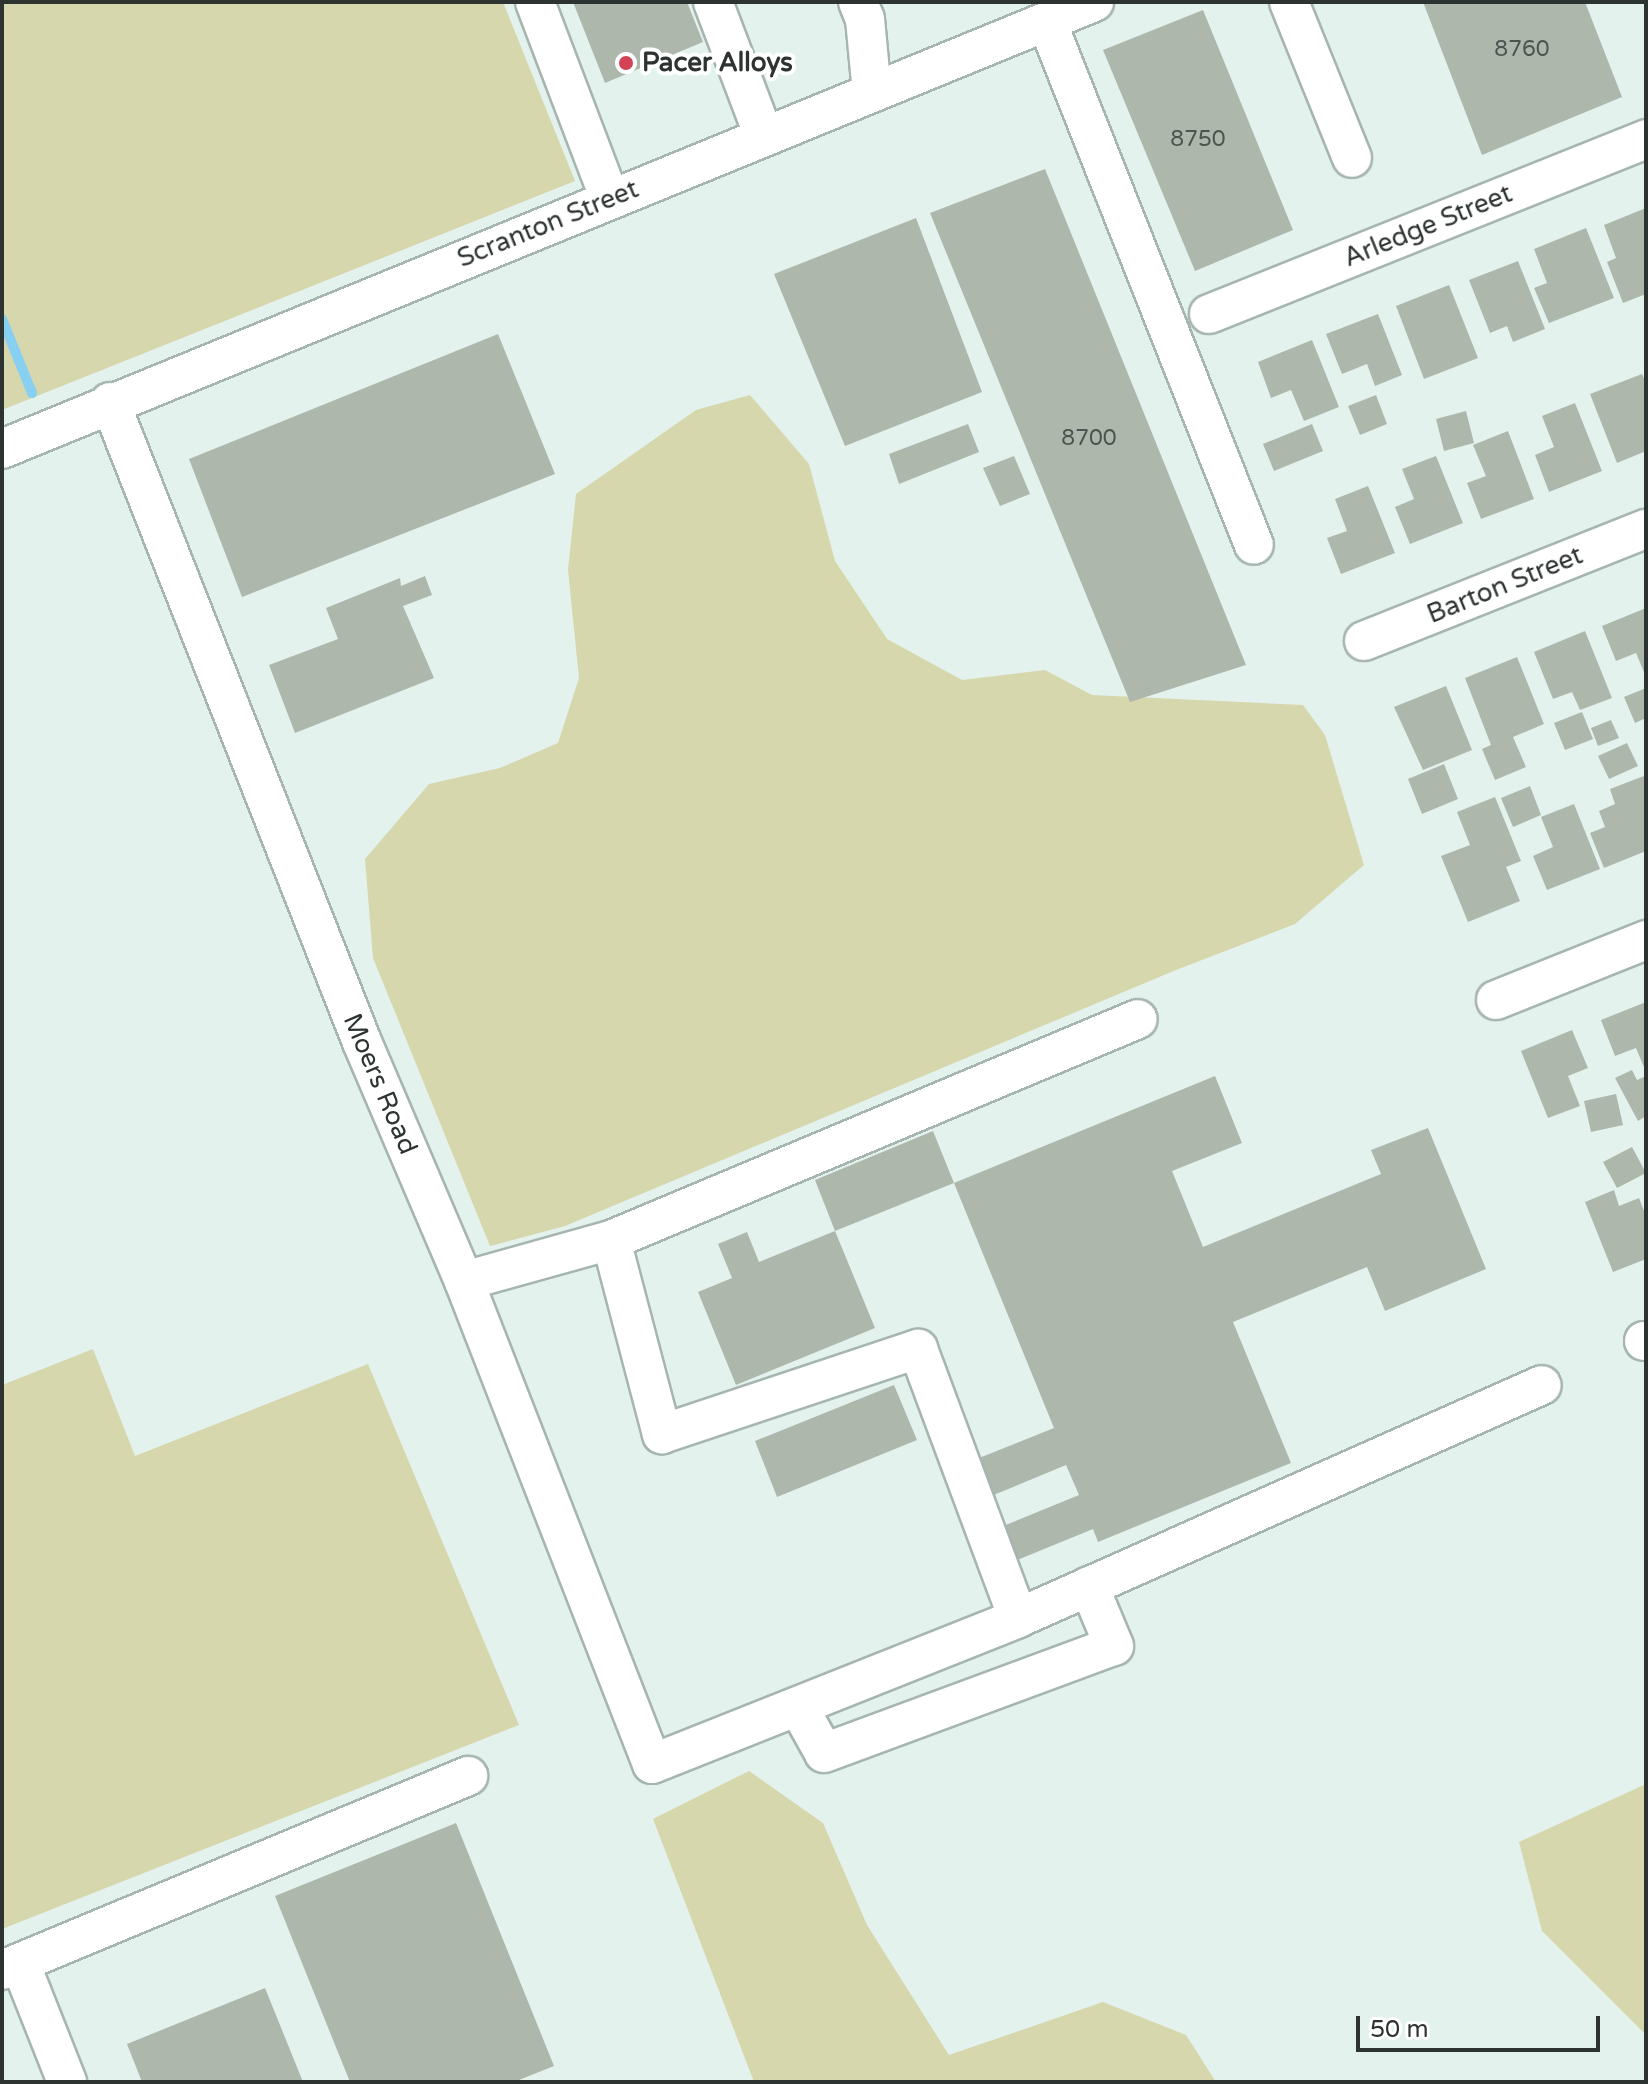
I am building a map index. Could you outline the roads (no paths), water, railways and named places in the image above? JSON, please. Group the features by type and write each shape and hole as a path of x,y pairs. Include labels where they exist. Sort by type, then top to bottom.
{"street":[{"path":"535,2 610,199"},
{"path":"713,2 764,136"},
{"path":"858,2 865,19 872,93"},
{"name":"Scranton Street","path":"2,449 110,402 1094,2"},
{"path":"1289,2 1352,158"},
{"path":"1047,22 1254,545"},
{"name":"Arledge Street","path":"1209,314 1646,139"},
{"name":"Moers Road","path":"110,402 362,1042 464,1281 652,1764 799,1708"},
{"name":"Barton Street","path":"1364,641 1646,529"},
{"path":"1496,1000 1646,940"},
{"path":"464,1281 611,1240 1138,1019"},
{"path":"611,1240 662,1434 918,1349 1018,1618"},
{"path":"1089,1586 1114,1646 824,1753 799,1708 1018,1618 1089,1586 1542,1385"},
{"path":"67,2082 11,1966 468,1776"}],"waterway":[{"path":"2,319 32,393"}],"place":[{"name":"Pacer Alloys","path":"626,63"}]}
